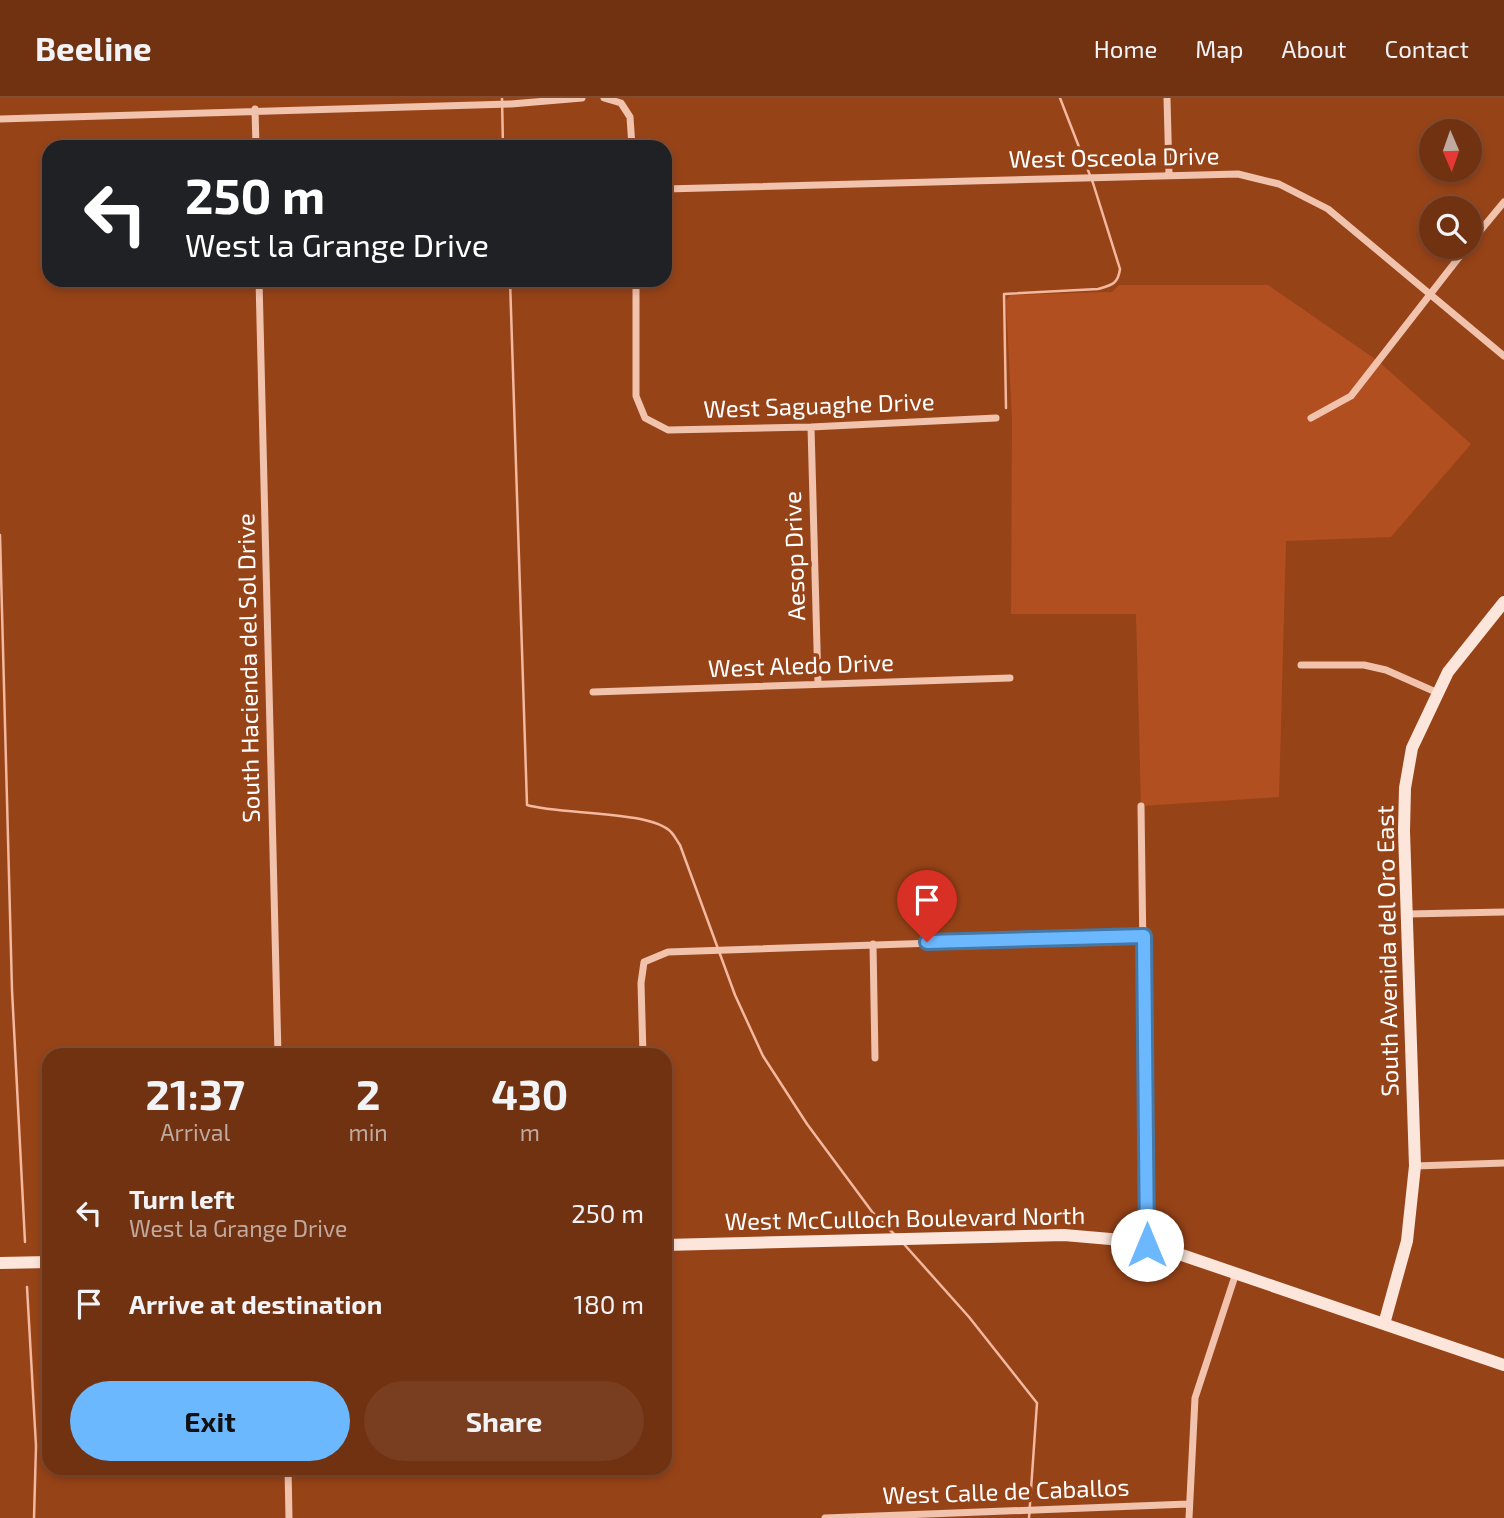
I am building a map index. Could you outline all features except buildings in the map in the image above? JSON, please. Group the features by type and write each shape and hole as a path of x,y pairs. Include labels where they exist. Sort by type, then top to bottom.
{"main road":[{"name":"South Avenida del Oro East","path":"1384,1324 1407,1241 1415,1166 1404,831 1405,788 1412,748 1448,672 1504,602"},
{"name":"West McCulloch Boulevard North","path":"672,1245 1064,1235 1147,1245 1504,1365"},
{"path":"0,1263 42,1262"}],"street":[{"path":"0,119 255,109 511,104 582,98"},
{"path":"604,98 621,103 630,117 632,140"},
{"path":"1167,98 1169,174"},
{"path":"255,109 256,140"},
{"name":"West Osceola Drive","path":"672,189 1238,174 1279,184 1328,209 1504,356"},
{"path":"1482,229 1504,202"},
{"path":"1311,418 1351,396 1458,259"},
{"name":"South Hacienda del Sol Drive","path":"259,287 278,1048"},
{"name":"West Saguaghe Drive","path":"636,287 636,396 645,418 668,430 811,427 996,418"},
{"name":"Aesop Drive","path":"811,427 818,684"},
{"path":"1301,665 1364,665 1386,670 1438,693"},
{"name":"West Aledo Drive","path":"593,692 1010,678"},
{"path":"1140,806 1147,1245"},
{"path":"1408,914 1504,912"},
{"path":"643,1048 641,984 644,962 668,952 1144,936"},
{"path":"873,944 876,1058"},
{"path":"1415,1166 1504,1163"},
{"path":"1189,1518 1195,1398 1236,1273"},
{"path":"288,1475 289,1518"},
{"name":"West Calle de Caballos","path":"825,1518 1188,1504"}],"shaded area":[{"path":"1119,285 1268,285 1378,361 1471,444 1391,537 1286,541 1279,797 1141,806 1136,614 1011,614 1012,419 1006,301 1010,295 1112,292"}],"waterway":[{"path":"502,98 503,140"},
{"path":"1006,408 1004,294 1098,289 1114,283 1120,269 1093,183 1060,98"},
{"path":"510,287 527,805 625,816 660,825 672,834 680,845 735,995 763,1056 807,1124 873,1213 894,1234"},
{"path":"0,535 12,990 25,1242"},
{"path":"903,1243 969,1317 1037,1403 1029,1518"},
{"path":"27,1287 36,1446 34,1518"}],"route":[{"path":"927,942 1144,936 1147,1245"}]}
